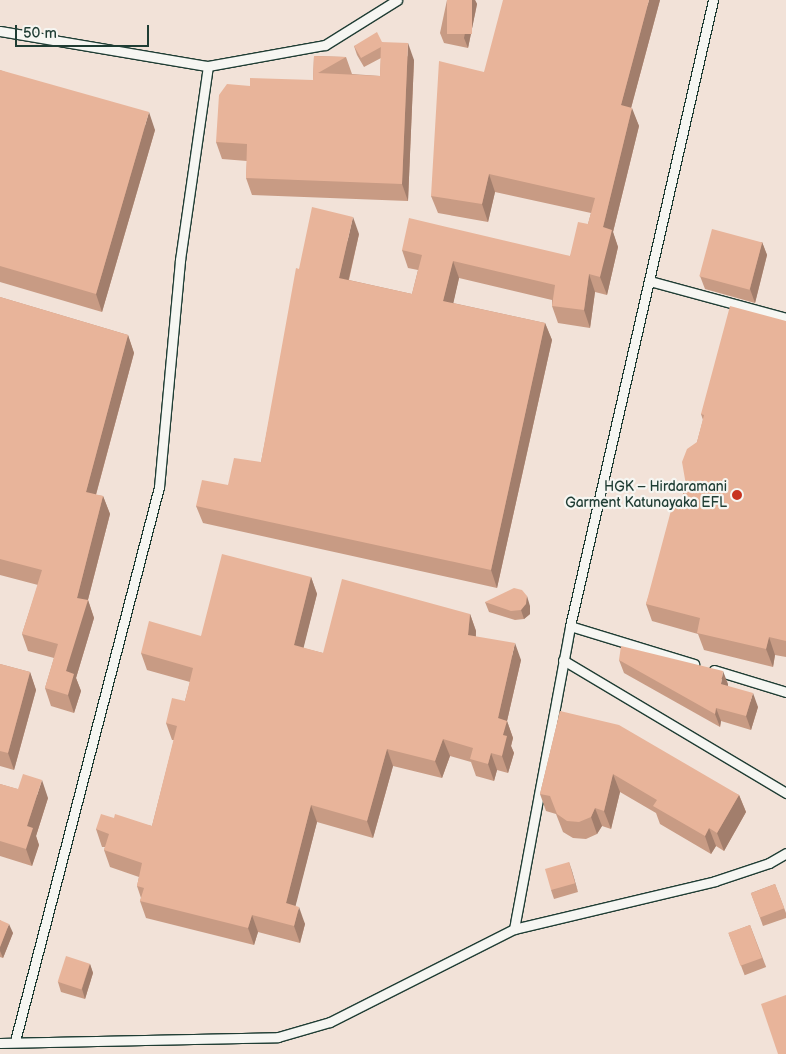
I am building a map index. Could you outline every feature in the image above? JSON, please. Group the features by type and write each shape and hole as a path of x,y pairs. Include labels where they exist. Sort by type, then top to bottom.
{"lane":[{"path":"0,31 208,66 325,45 397,0"},
{"path":"514,929 570,626 713,0"},
{"path":"15,1041 159,487 180,260 208,66"},
{"path":"650,281 786,318"},
{"path":"570,626 786,692"},
{"path":"563,660 786,793"},
{"path":"0,1043 15,1041 278,1037 330,1022 514,929 715,881 769,863 786,853"}],"shaded area":[{"path":"0,0 786,0 786,1054 0,1054"}],"building":[{"path":"447,0 472,0 472,34 447,34"},
{"path":"503,0 649,0 621,105 632,108 603,227 612,230 600,277 589,274 584,310 552,306 555,285 453,261 443,301 545,323 491,570 196,506 202,480 228,485 234,458 261,462 296,268 299,269 312,207 353,217 339,278 412,294 422,255 402,250 409,218 570,256 578,222 588,224 595,198 489,174 482,204 431,196 439,61 484,72"},
{"path":"377,32 382,42 381,47 361,58 354,46"},
{"path":"381,42 408,43 402,184 246,178 247,144 216,142 219,95 227,84 250,86 250,78 313,80 314,56 346,57 318,73 380,76"},
{"path":"0,70 149,112 96,294 0,266"},
{"path":"712,229 762,242 750,290 699,276"},
{"path":"0,297 128,335 86,492 103,496 77,598 88,600 66,671 74,674 68,695 45,688 58,644 22,634 42,570 0,559"},
{"name":"HGK – Hirdaramani Garment Katunayaka EFL","path":"730,306 786,321 786,641 769,637 766,649 697,633 700,618 646,604 673,503 680,505 686,485 682,462 687,449 697,442 704,415 701,414"},
{"path":"222,554 311,577 294,645 323,653 342,579 470,614 468,635 515,643 498,718 507,721 503,735 507,736 502,756 491,753 488,764 470,759 473,748 443,739 435,761 387,749 367,821 311,805 286,903 299,907 294,926 252,915 248,928 140,901 144,888 137,886 142,863 104,850 109,834 96,829 101,814 114,818 115,814 152,826 177,726 166,723 172,698 185,701 193,668 141,653 149,621 201,636"},
{"path":"514,588 522,590 527,596 526,604 521,610 511,611 485,602"},
{"path":"621,646 723,671 721,684 753,693 746,716 716,708 715,714 619,660"},
{"path":"0,664 30,672 8,753 0,751"},
{"path":"560,711 619,725 739,795 717,833 709,828 705,836 653,806 657,800 613,774 604,811 595,808 591,817 579,822 567,821 557,814 550,796 540,794"},
{"path":"23,774 42,780 27,826 33,828 26,849 0,841 0,784 18,789"},
{"path":"569,862 575,883 551,890 545,869"},
{"path":"775,884 784,908 760,918 751,893"},
{"path":"0,920 9,924 0,947"},
{"path":"750,925 762,958 740,966 728,933"},
{"path":"66,956 90,964 81,989 58,982"},
{"path":"786,995 786,1054 778,1054 761,1004"}],"place":[{"name":"HGK – Hirdaramani Garment Katunayaka EFL","path":"737,495"}]}
